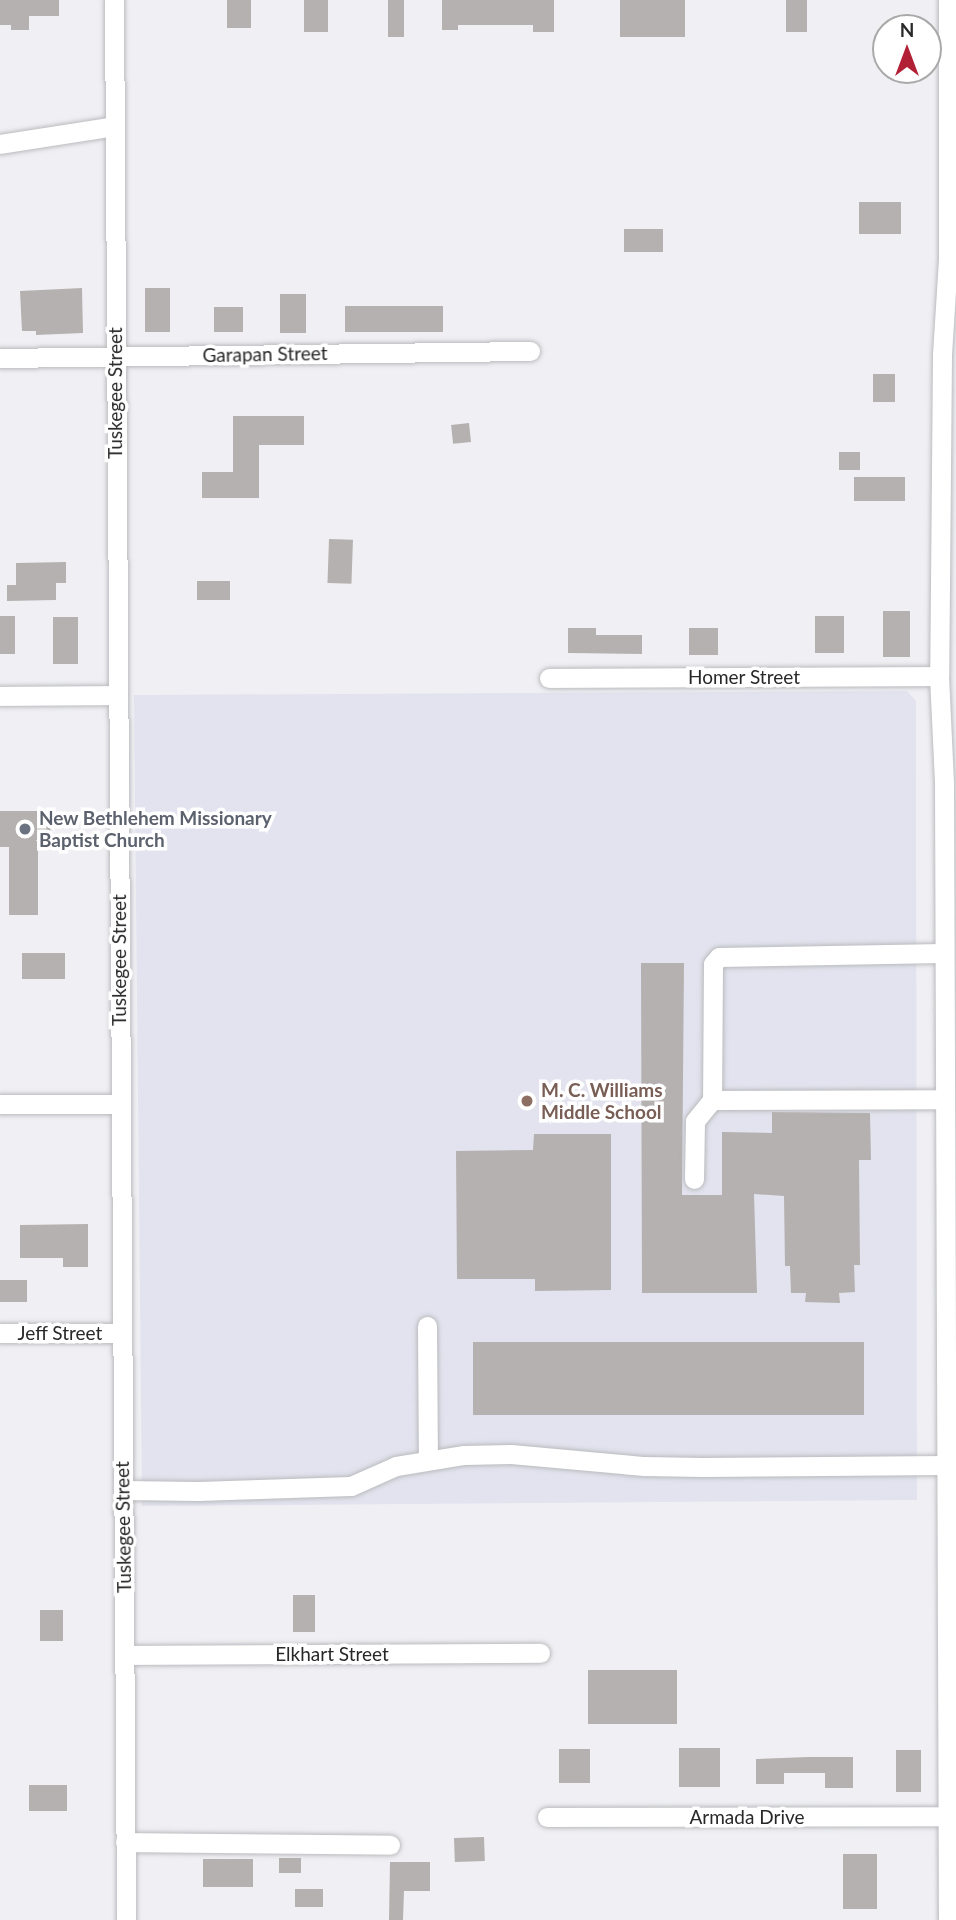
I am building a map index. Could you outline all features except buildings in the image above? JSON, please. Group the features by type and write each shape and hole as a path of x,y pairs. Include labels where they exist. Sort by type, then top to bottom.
{"street":[{"name":"Tuskegee Street","path":"114,0 126,1920"},
{"path":"948,0 952,109 951,303 942,355 939,676 950,783 943,953 944,1099 950,1158 945,1465 951,1580 948,1920"},
{"path":"0,144 115,126"},
{"name":"Garapan Street","path":"0,358 530,351"},
{"name":"Homer Street","path":"549,678 939,676"},
{"path":"0,696 118,695"},
{"path":"694,1179 695,1121 712,1100 713,964 719,957 943,953"},
{"path":"712,1100 944,1099"},
{"path":"0,1104 120,1104"},
{"path":"426,1326 428,1460"},
{"name":"Jeff Street","path":"0,1334 121,1333"},
{"path":"123,1490 198,1491 352,1486 396,1466 464,1455 511,1454 644,1466 945,1465"},
{"name":"Elkhart Street","path":"125,1655 540,1653"},
{"name":"Armada Drive","path":"547,1817 947,1816"},
{"path":"125,1842 390,1845"}],"shaded area":[{"name":"M. C. Williams Middle School","path":"907,691 916,701 917,1500 142,1506 134,695"}],"place":[{"name":"New Bethlehem Missionary Baptist Church","path":"25,829"},
{"name":"M. C. Williams Middle School","path":"527,1101"}]}
